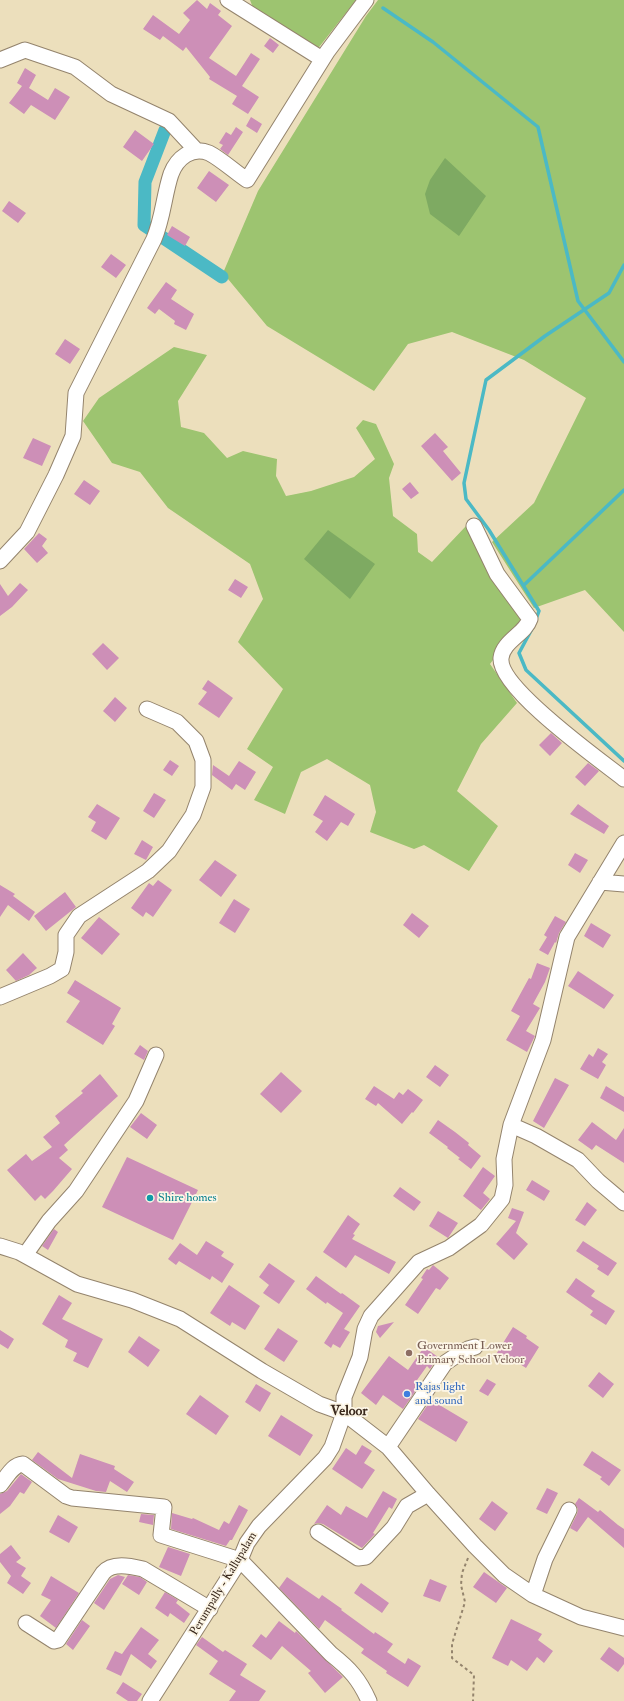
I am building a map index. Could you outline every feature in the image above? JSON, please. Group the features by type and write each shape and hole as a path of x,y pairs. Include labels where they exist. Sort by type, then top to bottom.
{"street":[{"path":"228,0 322,59"},
{"path":"0,561 27,532 56,475 73,436 76,393 157,233 172,173 185,154 196,150 209,153 247,180 322,59 366,0"},
{"path":"0,60 25,50 75,67 111,94 169,121 196,150"},
{"path":"474,526 498,574 530,619 508,644 503,653 502,658 504,670 538,711 624,779"},
{"path":"0,997 50,976 62,969 66,952 66,935 79,916 148,871 169,851 193,815 203,787 203,760 196,741 177,722 147,709"},
{"name":"Perumpally - Kallupalam","path":"155,1699 240,1560 247,1543 260,1526 325,1458 332,1447 344,1413 344,1397 360,1357 365,1329 371,1316 418,1262 449,1248 481,1225 502,1199 505,1185 504,1159 511,1125 543,1040 568,937 624,843"},
{"path":"600,882 624,884"},
{"path":"25,1255 49,1221 76,1191 136,1101 156,1054"},
{"path":"511,1125 536,1136 578,1160 598,1181 624,1203"},
{"path":"0,1246 25,1255 77,1284 132,1300 180,1319 262,1371 319,1404 344,1413 388,1447 475,1546 504,1575 533,1595 581,1617 624,1628"},
{"path":"388,1447 445,1363 468,1349 475,1348"},
{"path":"0,1485 13,1468 18,1464 23,1464 66,1496 72,1498 164,1507 161,1535 240,1560 331,1654 346,1666 361,1683 369,1701"},
{"path":"318,1532 358,1558 366,1557 394,1527 407,1506 428,1494"},
{"path":"533,1595 545,1559 569,1510"},
{"path":"26,1623 49,1639 54,1641 58,1640 103,1573 107,1568 112,1566 143,1569 210,1608"}],"path":[{"path":"473,1701 474,1675 452,1658 452,1644 465,1602 461,1585 462,1573 466,1561 475,1546"}],"green space":[{"path":"250,0 356,0 316,51 255,13"},
{"path":"378,0 624,0 624,632 585,590 534,608 492,542 534,503 586,398 524,360 452,332 408,344 374,391 267,326 223,273 258,191 366,16"},
{"path":"445,158 486,196 459,236 430,214 425,194 430,180"},
{"path":"174,347 207,355 178,401 181,427 204,433 227,458 243,451 277,459 276,476 286,496 311,491 354,477 375,459 356,428 363,420 376,424 394,464 389,478 393,516 417,534 418,552 432,562 466,526 492,577 524,618 490,664 517,703 481,744 457,791 498,826 469,871 424,845 414,849 370,832 376,812 370,785 327,759 301,772 285,814 254,800 273,767 247,749 283,689 238,642 263,599 250,564 168,508 140,472 112,463 83,421 99,398"},
{"path":"328,530 375,564 350,599 304,559"}],"building":[{"path":"197,0 207,9 210,3 221,11 218,15 232,26 209,58 236,76 251,53 260,59 242,86 259,97 248,114 232,104 237,96 209,79 210,77 186,47 183,51 163,36 160,40 143,29 153,15 179,34 190,20 183,13"},
{"path":"270,38 279,45 273,53 264,46"},
{"path":"25,68 36,75 29,88 48,100 55,88 70,97 55,120 31,105 24,114 9,103 22,86 17,83"},
{"path":"251,117 262,124 257,133 246,126"},
{"path":"236,127 243,132 228,155 220,149 223,145 219,143 226,132 231,135"},
{"path":"135,130 154,144 142,161 123,147"},
{"path":"209,171 229,185 216,202 197,188"},
{"path":"9,201 26,213 18,223 2,211"},
{"path":"172,226 190,237 185,246 167,235"},
{"path":"111,254 126,265 116,278 101,267"},
{"path":"166,282 177,290 171,299 194,314 186,330 174,324 175,321 159,309 155,314 147,308"},
{"path":"65,339 80,349 70,364 55,354"},
{"path":"435,433 448,447 443,451 461,473 452,481 421,446"},
{"path":"33,438 51,446 42,466 23,458"},
{"path":"84,480 100,491 90,505 74,494"},
{"path":"410,482 419,493 411,499 402,489"},
{"path":"39,533 47,539 42,546 48,553 37,563 24,549"},
{"path":"235,579 248,587 241,598 228,590"},
{"path":"20,583 28,590 12,607 0,616 0,584 8,596"},
{"path":"103,643 119,658 107,670 92,654"},
{"path":"208,680 233,698 219,718 198,704 207,692 202,689"},
{"path":"115,697 127,708 115,722 103,711"},
{"path":"551,733 562,743 550,756 539,745"},
{"path":"170,760 179,766 172,776 163,770"},
{"path":"239,761 256,772 245,790 236,784 232,790 212,775 213,765 229,776"},
{"path":"588,763 599,771 585,786 575,777"},
{"path":"154,793 166,800 154,818 143,811"},
{"path":"325,795 355,814 348,826 341,822 327,841 315,832 323,821 313,815"},
{"path":"97,804 120,818 106,840 91,831 96,822 88,817"},
{"path":"578,804 609,826 604,834 570,814"},
{"path":"142,840 153,847 146,860 134,854"},
{"path":"575,853 588,860 580,873 568,865"},
{"path":"215,860 237,875 221,897 199,880"},
{"path":"158,880 172,890 153,917 146,912 143,917 131,908 149,883 153,886"},
{"path":"0,885 15,894 13,896 35,912 29,921 8,905 0,917"},
{"path":"65,892 76,907 46,931 34,916"},
{"path":"234,899 250,909 235,933 219,923"},
{"path":"412,913 429,926 419,938 403,925"},
{"path":"555,916 566,922 559,933 556,943 555,942 548,955 539,950 547,937 544,935"},
{"path":"99,917 120,934 102,955 81,938"},
{"path":"591,923 611,935 603,948 584,936"},
{"path":"23,953 37,968 29,975 16,981 6,970"},
{"path":"537,963 550,968 545,982 533,1004 540,1008 526,1031 535,1036 527,1052 506,1040 520,1016 511,1011 529,978 531,979"},
{"path":"578,971 614,995 604,1009 568,986"},
{"path":"75,980 121,1008 112,1024 115,1026 103,1045 66,1022 80,1001 67,993"},
{"path":"140,1045 148,1051 144,1060 134,1054"},
{"path":"598,1048 608,1054 602,1062 606,1065 598,1079 580,1069 589,1054 593,1057"},
{"path":"435,1065 449,1075 440,1087 426,1077"},
{"path":"281,1072 302,1091 281,1113 260,1094"},
{"path":"100,1074 118,1096 64,1145 68,1150 59,1158 72,1169 45,1199 41,1195 35,1201 7,1170 26,1154 32,1161 52,1147 43,1137 60,1123 55,1116 83,1093 81,1091"},
{"path":"555,1078 569,1085 544,1128 533,1121"},
{"path":"374,1086 394,1099 399,1092 403,1095 408,1089 423,1100 402,1124 378,1103 376,1106 365,1099"},
{"path":"606,1086 624,1097 624,1112 600,1098"},
{"path":"141,1113 157,1125 147,1139 130,1127"},
{"path":"438,1120 469,1143 468,1145 481,1156 471,1169 458,1159 460,1158 447,1148 448,1147 429,1133"},
{"path":"592,1122 616,1140 624,1128 624,1163 596,1145 592,1150 578,1140"},
{"name":"Shire homes","path":"127,1157 198,1190 173,1240 102,1207"},
{"path":"483,1167 495,1176 483,1193 490,1199 481,1210 463,1196"},
{"path":"532,1180 550,1191 544,1201 526,1190"},
{"path":"400,1187 421,1202 414,1211 393,1196"},
{"path":"587,1202 597,1210 585,1226 575,1220"},
{"path":"512,1208 524,1212 516,1233 528,1244 514,1260 496,1244 516,1221 508,1218"},
{"path":"438,1211 458,1223 448,1238 429,1226"},
{"path":"348,1215 360,1224 353,1234 355,1235 352,1239 396,1262 389,1274 355,1255 346,1268 323,1252"},
{"path":"54,1229 58,1232 48,1250 42,1246"},
{"path":"206,1241 224,1252 221,1256 234,1264 222,1283 212,1276 210,1280 179,1261 176,1265 168,1259 180,1243 197,1255"},
{"path":"583,1241 617,1263 608,1276 597,1269 599,1266 576,1251"},
{"path":"269,1263 295,1281 279,1304 263,1293 269,1285 259,1277"},
{"path":"433,1265 449,1278 440,1290 436,1288 418,1314 405,1305 423,1279 421,1278 427,1269 429,1270"},
{"path":"316,1276 360,1306 344,1329 350,1332 340,1348 333,1344 331,1348 324,1343 343,1313 327,1302 326,1304 306,1289"},
{"path":"576,1278 595,1291 591,1296 615,1311 606,1325 590,1315 593,1311 566,1292"},
{"path":"229,1285 260,1306 245,1330 232,1322 230,1326 210,1313"},
{"path":"59,1295 72,1303 62,1319 103,1339 88,1368 73,1361 77,1353 65,1347 68,1340 42,1324"},
{"path":"394,1322 380,1338 376,1332 378,1326"},
{"path":"513,1327 527,1336 526,1338 539,1347 526,1368 512,1359 509,1364 495,1356"},
{"path":"278,1328 298,1341 284,1362 264,1349"},
{"path":"0,1330 14,1339 8,1349 0,1344"},
{"path":"139,1336 160,1350 148,1367 128,1352"},
{"path":"424,1347 438,1357 430,1369 427,1366 415,1383 419,1386 403,1409 383,1395 376,1405 361,1393 389,1356 408,1370"},
{"path":"599,1372 614,1384 603,1398 588,1386"},
{"path":"487,1379 496,1384 488,1396 479,1391"},
{"path":"256,1384 271,1393 260,1412 245,1402"},
{"path":"200,1395 229,1416 216,1435 186,1414"},
{"path":"431,1400 468,1422 456,1442 418,1419"},
{"path":"281,1415 313,1435 300,1456 268,1436"},
{"path":"362,1445 372,1451 364,1463 375,1470 362,1489 332,1469 346,1448 356,1455"},
{"path":"592,1451 621,1470 609,1486 600,1479 602,1477 583,1465"},
{"path":"38,1452 72,1478 80,1454 115,1466 114,1469 134,1482 127,1492 110,1481 106,1492 96,1491 58,1479 32,1460"},
{"path":"21,1474 32,1482 24,1494 20,1492 10,1506 0,1514 0,1494 7,1491"},
{"path":"547,1488 558,1493 547,1514 536,1509"},
{"path":"383,1491 397,1499 392,1509 389,1507 373,1533 375,1534 362,1548 323,1524 314,1524 327,1505 341,1515 346,1506 367,1518"},
{"path":"579,1498 598,1512 600,1510 624,1529 624,1548 588,1517 577,1532 570,1528 577,1514 578,1509 575,1504"},
{"path":"492,1501 508,1513 495,1531 479,1519"},
{"path":"239,1505 248,1510 232,1540 230,1540 226,1546 171,1529 172,1513 192,1519 193,1518 219,1530 224,1521 229,1524"},
{"path":"141,1514 154,1515 153,1525 139,1522"},
{"path":"58,1515 78,1527 69,1543 49,1532"},
{"path":"11,1545 21,1558 16,1562 26,1568 21,1576 31,1583 23,1594 7,1583 11,1576 0,1562 0,1554"},
{"path":"168,1547 190,1554 181,1576 159,1567"},
{"path":"484,1572 507,1588 496,1603 473,1587"},
{"path":"118,1575 125,1577 104,1610 94,1603 110,1579"},
{"path":"128,1575 140,1577 147,1582 139,1595 122,1584"},
{"path":"51,1576 79,1593 56,1628 40,1616 51,1600 41,1595"},
{"path":"287,1577 319,1599 322,1595 374,1634 375,1632 393,1644 387,1652 405,1664 408,1658 421,1666 408,1687 386,1673 387,1671 361,1653 364,1649 325,1620 319,1629 279,1588"},
{"path":"430,1579 447,1586 440,1602 423,1596"},
{"path":"361,1583 389,1603 382,1613 354,1593"},
{"path":"165,1592 178,1600 176,1603 190,1614 184,1623 170,1613 168,1617 155,1608"},
{"path":"511,1619 542,1634 538,1640 553,1651 544,1663 537,1657 527,1671 511,1660 508,1666 492,1658"},
{"path":"82,1620 90,1626 73,1650 66,1644"},
{"path":"279,1621 295,1633 296,1631 343,1677 325,1693 308,1673 311,1671 282,1646 271,1660 252,1646 261,1634 266,1638"},
{"path":"141,1627 159,1640 148,1654 157,1661 151,1669 131,1654 121,1676 106,1669 115,1651 122,1654"},
{"path":"202,1637 223,1652 225,1650 247,1664 240,1675 266,1691 259,1701 229,1701 236,1691 209,1674 218,1661 196,1645"},
{"path":"609,1647 624,1658 624,1664 618,1672 600,1659"},
{"path":"123,1682 142,1694 137,1701 128,1701 116,1693"}],"waterway":[{"path":"383,8 433,42 538,127 578,301 624,362"},
{"path":"165,130 145,182 144,225 222,277"},
{"path":"535,622 539,611 489,530 466,499 464,483 486,380 545,336 609,293 624,265"},
{"path":"524,585 624,490"},
{"path":"533,627 519,653 526,670 624,761"}],"place":[{"name":"Shire homes","path":"150,1198"},
{"name":"Government Lower Primary School Veloor","path":"409,1353"},
{"name":"Rajas light and sound","path":"407,1394"}],"district":[{"name":"Veloor","path":"349,1412"}]}
